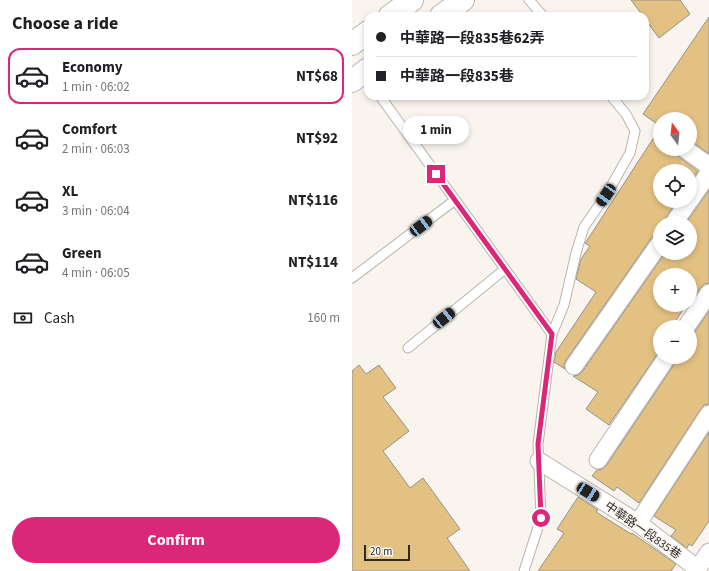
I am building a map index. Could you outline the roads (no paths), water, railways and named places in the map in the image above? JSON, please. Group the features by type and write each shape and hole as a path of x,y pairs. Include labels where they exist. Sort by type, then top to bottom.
{"main road":[{"path":"396,12 412,0"},
{"path":"446,12 463,0"},
{"path":"352,44 364,35"}],"street":[{"path":"695,156 709,166"},
{"path":"697,190 709,173"},
{"path":"574,366 653,253"},
{"path":"691,320 709,293"},
{"path":"598,460 662,364"},
{"path":"638,523 709,414"},
{"name":"中華路一段835巷","path":"539,461 638,523 697,570"},
{"path":"697,570 709,552"}],"lane":[{"path":"529,0 540,12"},
{"path":"383,100 552,334"},
{"path":"524,571 541,518 538,444 552,334 564,305 576,253 584,227 606,195 630,153 635,131 626,114 614,100"},
{"path":"352,278 455,200"},
{"path":"408,348 505,269"}]}
